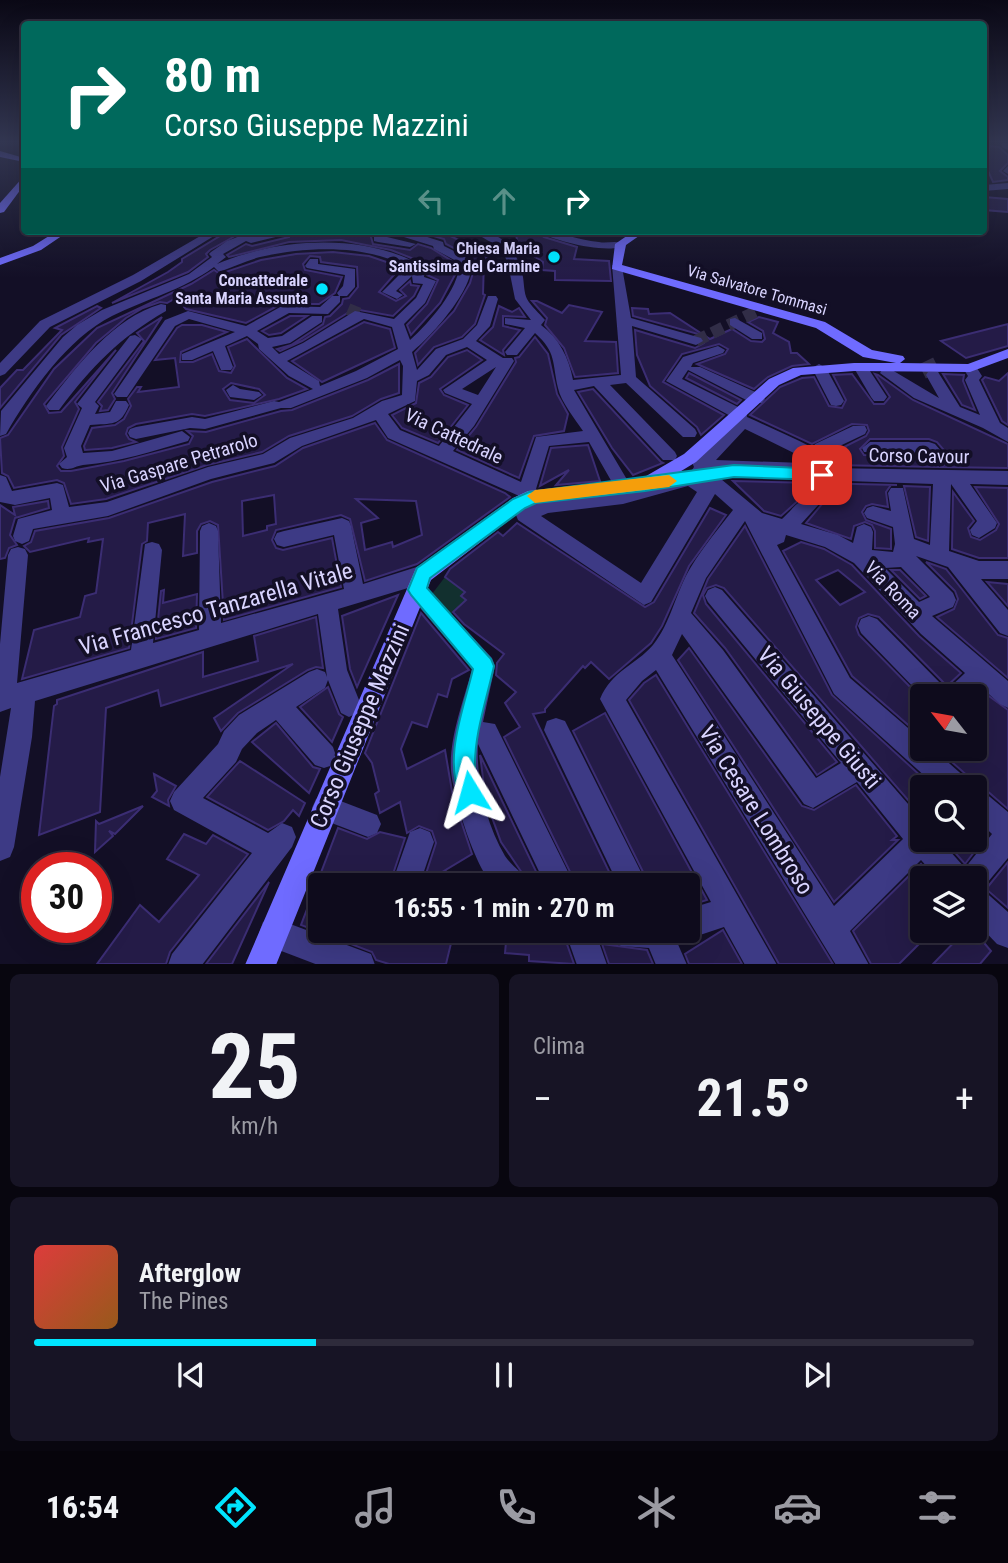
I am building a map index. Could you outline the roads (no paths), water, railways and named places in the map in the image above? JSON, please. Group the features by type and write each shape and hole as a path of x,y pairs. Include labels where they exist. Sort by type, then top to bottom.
{"street":[{"path":"0,210 16,188"},
{"path":"0,260 37,248 58,235"},
{"path":"0,371 45,324 137,278 210,235"},
{"path":"0,430 8,415 82,327 107,313 185,281 220,257 215,254 226,245 250,235"},
{"path":"244,237 254,241 279,235"},
{"path":"440,455 482,402 505,359 538,320 520,299 514,264 507,248 500,241 486,235"},
{"path":"547,235 599,246 620,245 635,235"},
{"path":"555,235 567,239"},
{"path":"135,339 85,404 91,406 72,448 75,450 71,462 112,457 182,430 280,405 361,376 424,337 439,321 467,264 461,256 438,247 439,244 296,238"},
{"path":"219,268 251,255 324,240"},
{"path":"385,241 413,244"},
{"path":"385,241 409,263 410,271 392,293"},
{"path":"620,245 616,267 625,320 629,378 689,433"},
{"path":"314,261 311,266 351,272 349,287 285,340 276,339 264,346 302,379 314,384"},
{"name":"Via Salvatore Tommasi","path":"616,267 820,325 865,361 888,358 966,361 998,351 1008,352"},
{"path":"337,298 360,311 401,319 425,294 430,281 417,280 419,271 410,271"},
{"path":"411,379 424,372 440,352 468,342 483,326 492,299"},
{"path":"54,406 100,348 124,329 161,307"},
{"path":"54,358 108,321 135,308"},
{"path":"187,357 248,331 287,309 317,316"},
{"path":"279,359 308,346 360,311"},
{"path":"85,419 117,417 121,399 170,323 188,315 248,331 267,344"},
{"name":"Via Cattedrale","path":"401,319 411,379 379,412 394,434 492,475 535,499"},
{"path":"625,320 696,341"},
{"path":"510,321 533,326 555,348 566,378 565,388 624,487"},
{"path":"734,322 757,336"},
{"path":"468,342 505,359"},
{"path":"217,343 226,367"},
{"path":"718,350 688,360 673,381 740,415"},
{"path":"501,873 496,868 481,834 464,770 466,744 484,666 420,582 519,503 645,485 690,458 782,377 798,371 865,361 970,368 1008,352"},
{"path":"482,402 450,390 505,359"},
{"path":"865,361 879,397"},
{"path":"819,368 836,401"},
{"path":"970,368 975,376 972,380 973,388 992,423"},
{"path":"695,370 757,399"},
{"path":"887,373 906,388 954,411 992,423 1008,436"},
{"path":"933,375 954,411"},
{"path":"565,388 581,380 618,381 629,378"},
{"path":"597,380 669,457"},
{"path":"233,390 235,394 254,395"},
{"name":"Via Gaspare Petrarolo","path":"9,698 9,669 22,539 62,515 108,509 208,473 268,458 296,442 359,422 379,412"},
{"path":"743,421 772,438 775,435 815,457 812,467 806,471 717,466 707,470 698,462 702,457 712,455 743,421"},
{"path":"822,475 818,454 821,449 857,427 874,455 929,448 941,468 946,558 1008,626"},
{"path":"136,433 182,430"},
{"path":"535,499 623,496 690,479 708,490 644,596 525,515 535,499 542,441 593,436"},
{"path":"690,458 694,466 750,513 842,686 943,775"},
{"name":"Corso Cavour","path":"645,485 734,471 822,475 941,468 1008,478"},
{"path":"0,482 5,497 15,498 57,490 62,515"},
{"path":"961,485 988,523 979,530"},
{"path":"897,493 904,550 946,600 916,613"},
{"path":"782,532 811,503"},
{"path":"750,513 698,573 681,616 659,655 634,673 612,699 762,964"},
{"name":"Via Roma","path":"750,513 782,532 831,541 862,558 916,613 1008,695"},
{"path":"873,513 902,522"},
{"path":"284,539 342,526 355,596"},
{"path":"209,531 210,638"},
{"path":"864,532 862,558 895,561 904,550"},
{"path":"141,658 152,550"},
{"path":"904,550 946,558 979,570 1006,573"},
{"name":"Via Francesco Tanzarella Vitale","path":"9,698 327,603 420,582"},
{"name":"Corso Giuseppe Mazzini","path":"260,964 420,582"},
{"name":"Via Giuseppe Giusti","path":"715,596 910,826"},
{"path":"327,603 336,670 349,705"},
{"path":"681,616 715,658 813,795 859,766"},
{"path":"869,626 927,684"},
{"name":"Via Cesare Lombroso","path":"659,655 854,964"},
{"path":"969,684 981,673"},
{"path":"183,964 277,843 214,820 183,801 227,753 233,740 248,724 317,680"},
{"path":"0,847 20,737 9,698"},
{"path":"278,704 324,756"},
{"path":"556,730 628,873"},
{"path":"486,733 555,873"},
{"path":"325,808 368,824"},
{"path":"987,812 1008,830"},
{"path":"984,866 1008,836"},
{"path":"409,873 420,842"},
{"path":"831,929 910,852"},
{"name":"Via Giuseppe Giusti","path":"932,852 944,866"},
{"path":"700,920 730,910"},
{"path":"987,913 1008,933"},
{"path":"274,933 360,964"},
{"path":"584,943 592,964"},
{"path":"665,943 672,964"}],"tunnel":[{"path":"348,309 360,314"},
{"path":"696,341 759,310"},
{"path":"926,361 933,375"}],"place":[{"name":"Chiesa Maria Santissima del Carmine","path":"554,257"},
{"name":"Concattedrale Santa Maria Assunta","path":"322,289"}]}
